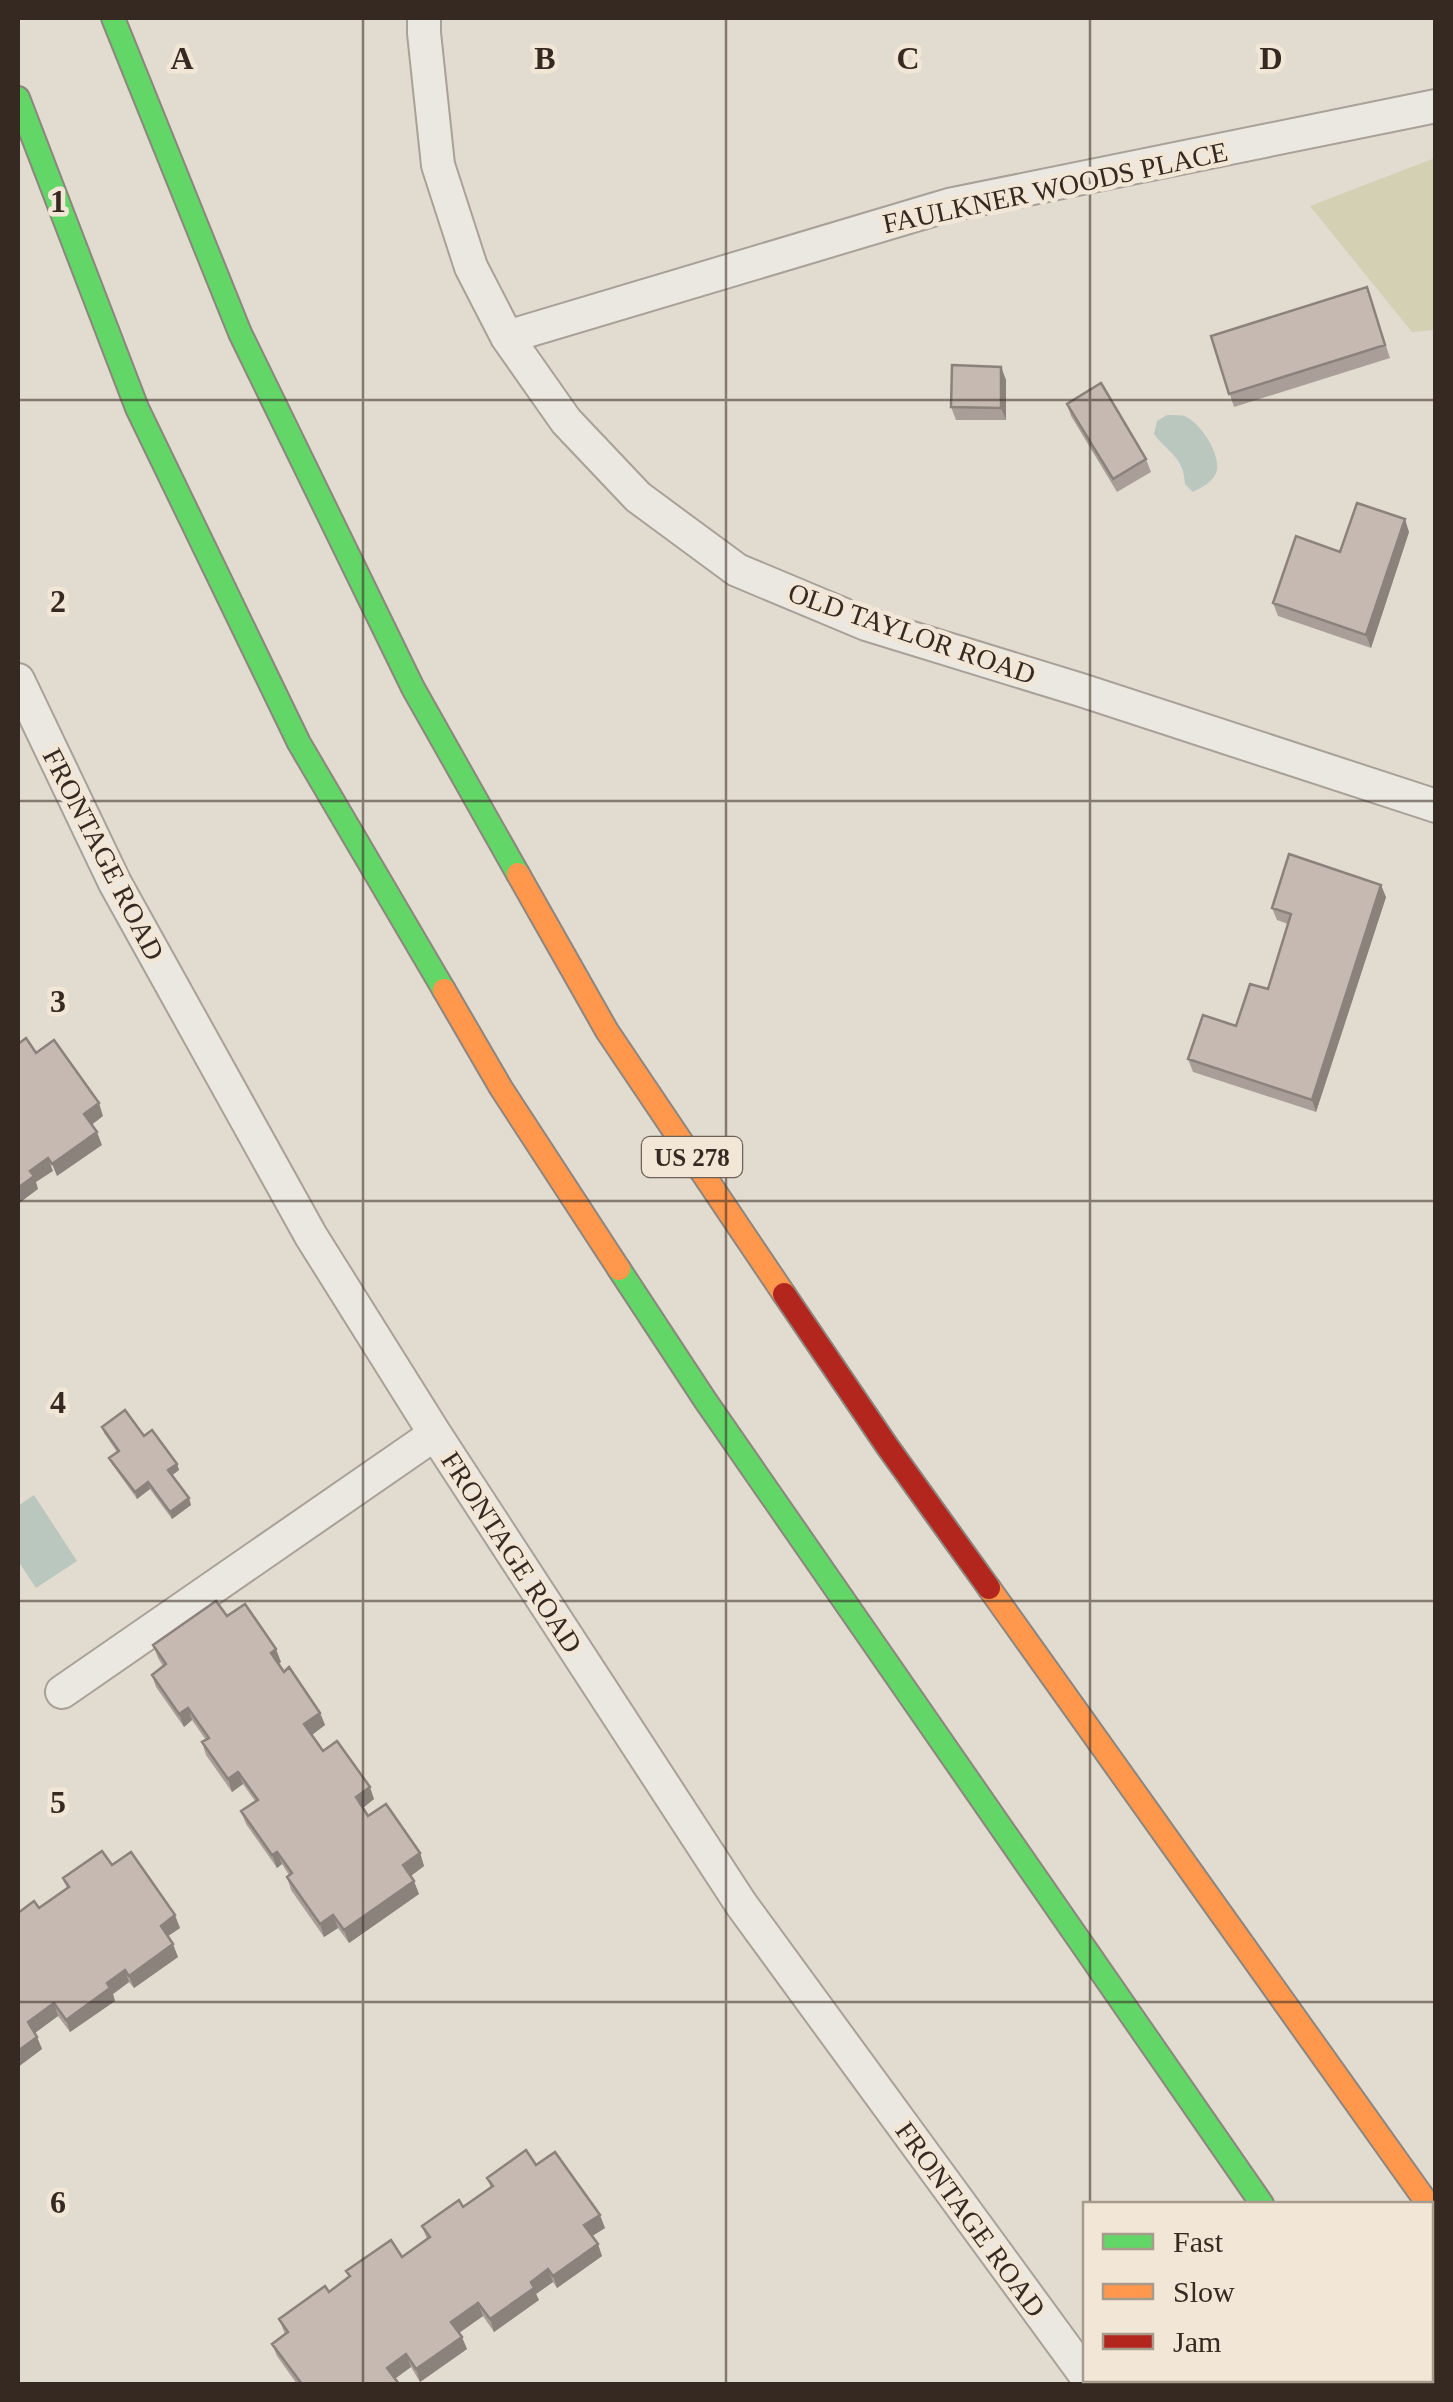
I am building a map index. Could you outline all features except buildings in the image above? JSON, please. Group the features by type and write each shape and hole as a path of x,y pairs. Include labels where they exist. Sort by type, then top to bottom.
{"highway":[{"name":"US 278","path":"113,18 240,332 404,671 607,1031 887,1446 1426,2202"},
{"path":"18,98 137,408 299,743 491,1071 705,1400 1261,2202"}],"street":[{"name":"OLD TAYLOR ROAD","path":"424,18 438,165 471,267 507,337 566,421 638,497 736,570 866,624 1436,806"},
{"name":"FAULKNER WOODS PLACE","path":"507,337 949,205 1436,106"},
{"name":"FRONTAGE ROAD","path":"18,680 124,900 311,1236 741,1904 1083,2372"},
{"path":"62,1692 436,1434"}],"shaded area":[{"path":"1435,158 1435,330 1412,332 1310,206"},
{"path":"1167,415 1190,419 1202,431 1215,455 1215,474 1193,492 1185,484 1178,461 1154,434 1157,421"},
{"path":"34,1495 77,1561 36,1588 18,1561 18,1506"}],"traffic: fast":[{"path":"113,18 240,333 413,688 518,874"},
{"path":"18,98 137,408 299,743 444,990"},
{"path":"619,1269 705,1400 1261,2202"}],"traffic: slow":[{"path":"518,874 607,1031 784,1294"},
{"path":"444,990 501,1088 619,1269"},
{"path":"989,1588 1427,2202"}],"traffic: jam":[{"path":"784,1294 989,1588"}]}
